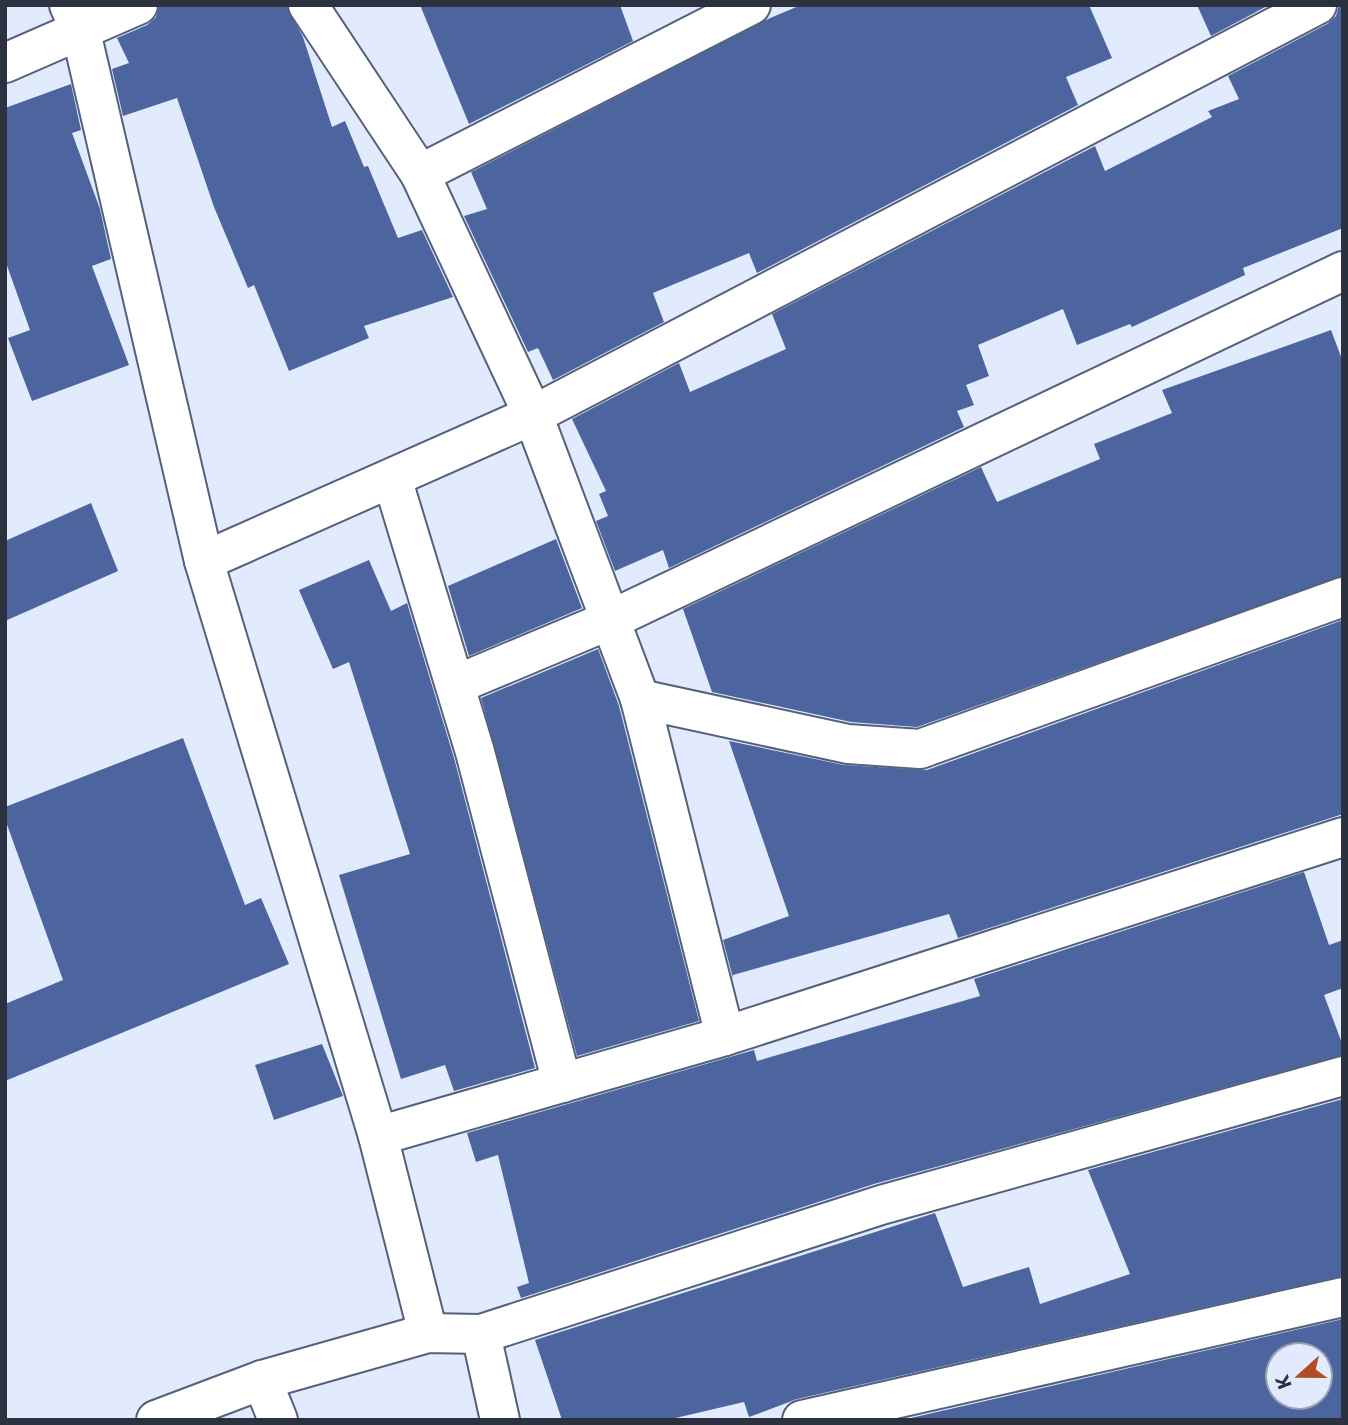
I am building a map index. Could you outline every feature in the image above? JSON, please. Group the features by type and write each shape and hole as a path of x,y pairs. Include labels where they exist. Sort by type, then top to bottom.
{"street":[{"path":"5,64 75,18 138,5"},
{"path":"308,5 420,174 533,415 640,699 725,1036"},
{"path":"420,174 751,5"},
{"path":"204,561 533,415 1317,5"},
{"path":"75,18 204,561 379,1136 428,1333"},
{"path":"455,685 610,620 1343,271"},
{"path":"392,478 455,685 562,1083"},
{"path":"640,699 848,744 920,749 1343,597"},
{"path":"379,1136 725,1036 1343,837"},
{"path":"156,1420 262,1380 428,1333 481,1334 881,1205 1343,1076"},
{"path":"802,1420 1343,1297"},
{"path":"481,1334 500,1420"},
{"path":"262,1380 278,1420"}],"building":[{"path":"159,5 286,5 303,37 332,127 345,121 364,167 368,166 398,238 422,230 453,297 364,326 369,338 289,371 254,285 248,288 214,207 177,98 123,116 112,69 129,63 117,38 147,25 156,17"},
{"path":"420,5 620,5 633,41 469,124"},
{"path":"801,5 1089,5 1112,58 1066,77 1078,105 757,273 749,253 653,293 664,322 553,380 538,348 528,352 464,216 487,209 471,172 768,19"},
{"path":"1197,5 1269,5 1211,36"},
{"path":"1339,5 1343,5 1343,228 1243,268 1245,275 1132,327 1130,324 1077,345 1063,309 978,345 989,376 966,385 974,405 957,411 964,427 669,568 663,550 615,571 596,521 608,516 599,494 606,491 572,419 679,363 690,392 786,349 772,314 1095,146 1105,171 1212,117 1208,111 1239,99 1228,76 1327,24 1336,16"},
{"path":"71,84 81,130 72,133 100,209 111,259 92,266 129,365 32,401 8,338 30,330 5,260 5,108"},
{"path":"1331,330 1343,362 1343,576 917,727 851,722 712,692 683,609 981,467 997,502 1100,459 1094,444 1172,413 1162,390"},
{"path":"91,503 118,571 5,621 5,541"},
{"path":"556,539 582,608 469,656 448,586"},
{"path":"369,560 391,611 407,603 454,758 535,1068 454,1091 445,1065 401,1079 339,875 410,854 349,662 333,669 299,590"},
{"path":"1343,620 1343,814 958,938 949,914 733,975 733,978 723,940 789,916 729,741 844,765 927,770"},
{"path":"598,649 619,706 699,1021 577,1056 481,698"},
{"path":"183,738 245,905 261,898 289,964 5,1081 5,1004 63,980 5,819 5,807"},
{"path":"1304,872 1329,945 1343,940 1343,988 1324,995 1343,1046 1343,1055 874,1184 521,1298 517,1287 529,1283 498,1155 476,1162 467,1133 754,1050 757,1061 980,996 974,979"},
{"path":"322,1044 343,1096 274,1120 255,1065"},
{"path":"1343,1099 1343,1276 797,1399 749,1417 744,1402 667,1420 562,1420 535,1340 935,1213 963,1287 1029,1267 1040,1304 1130,1274 1088,1170"},
{"path":"1343,1319 1343,1420 902,1420"}]}
